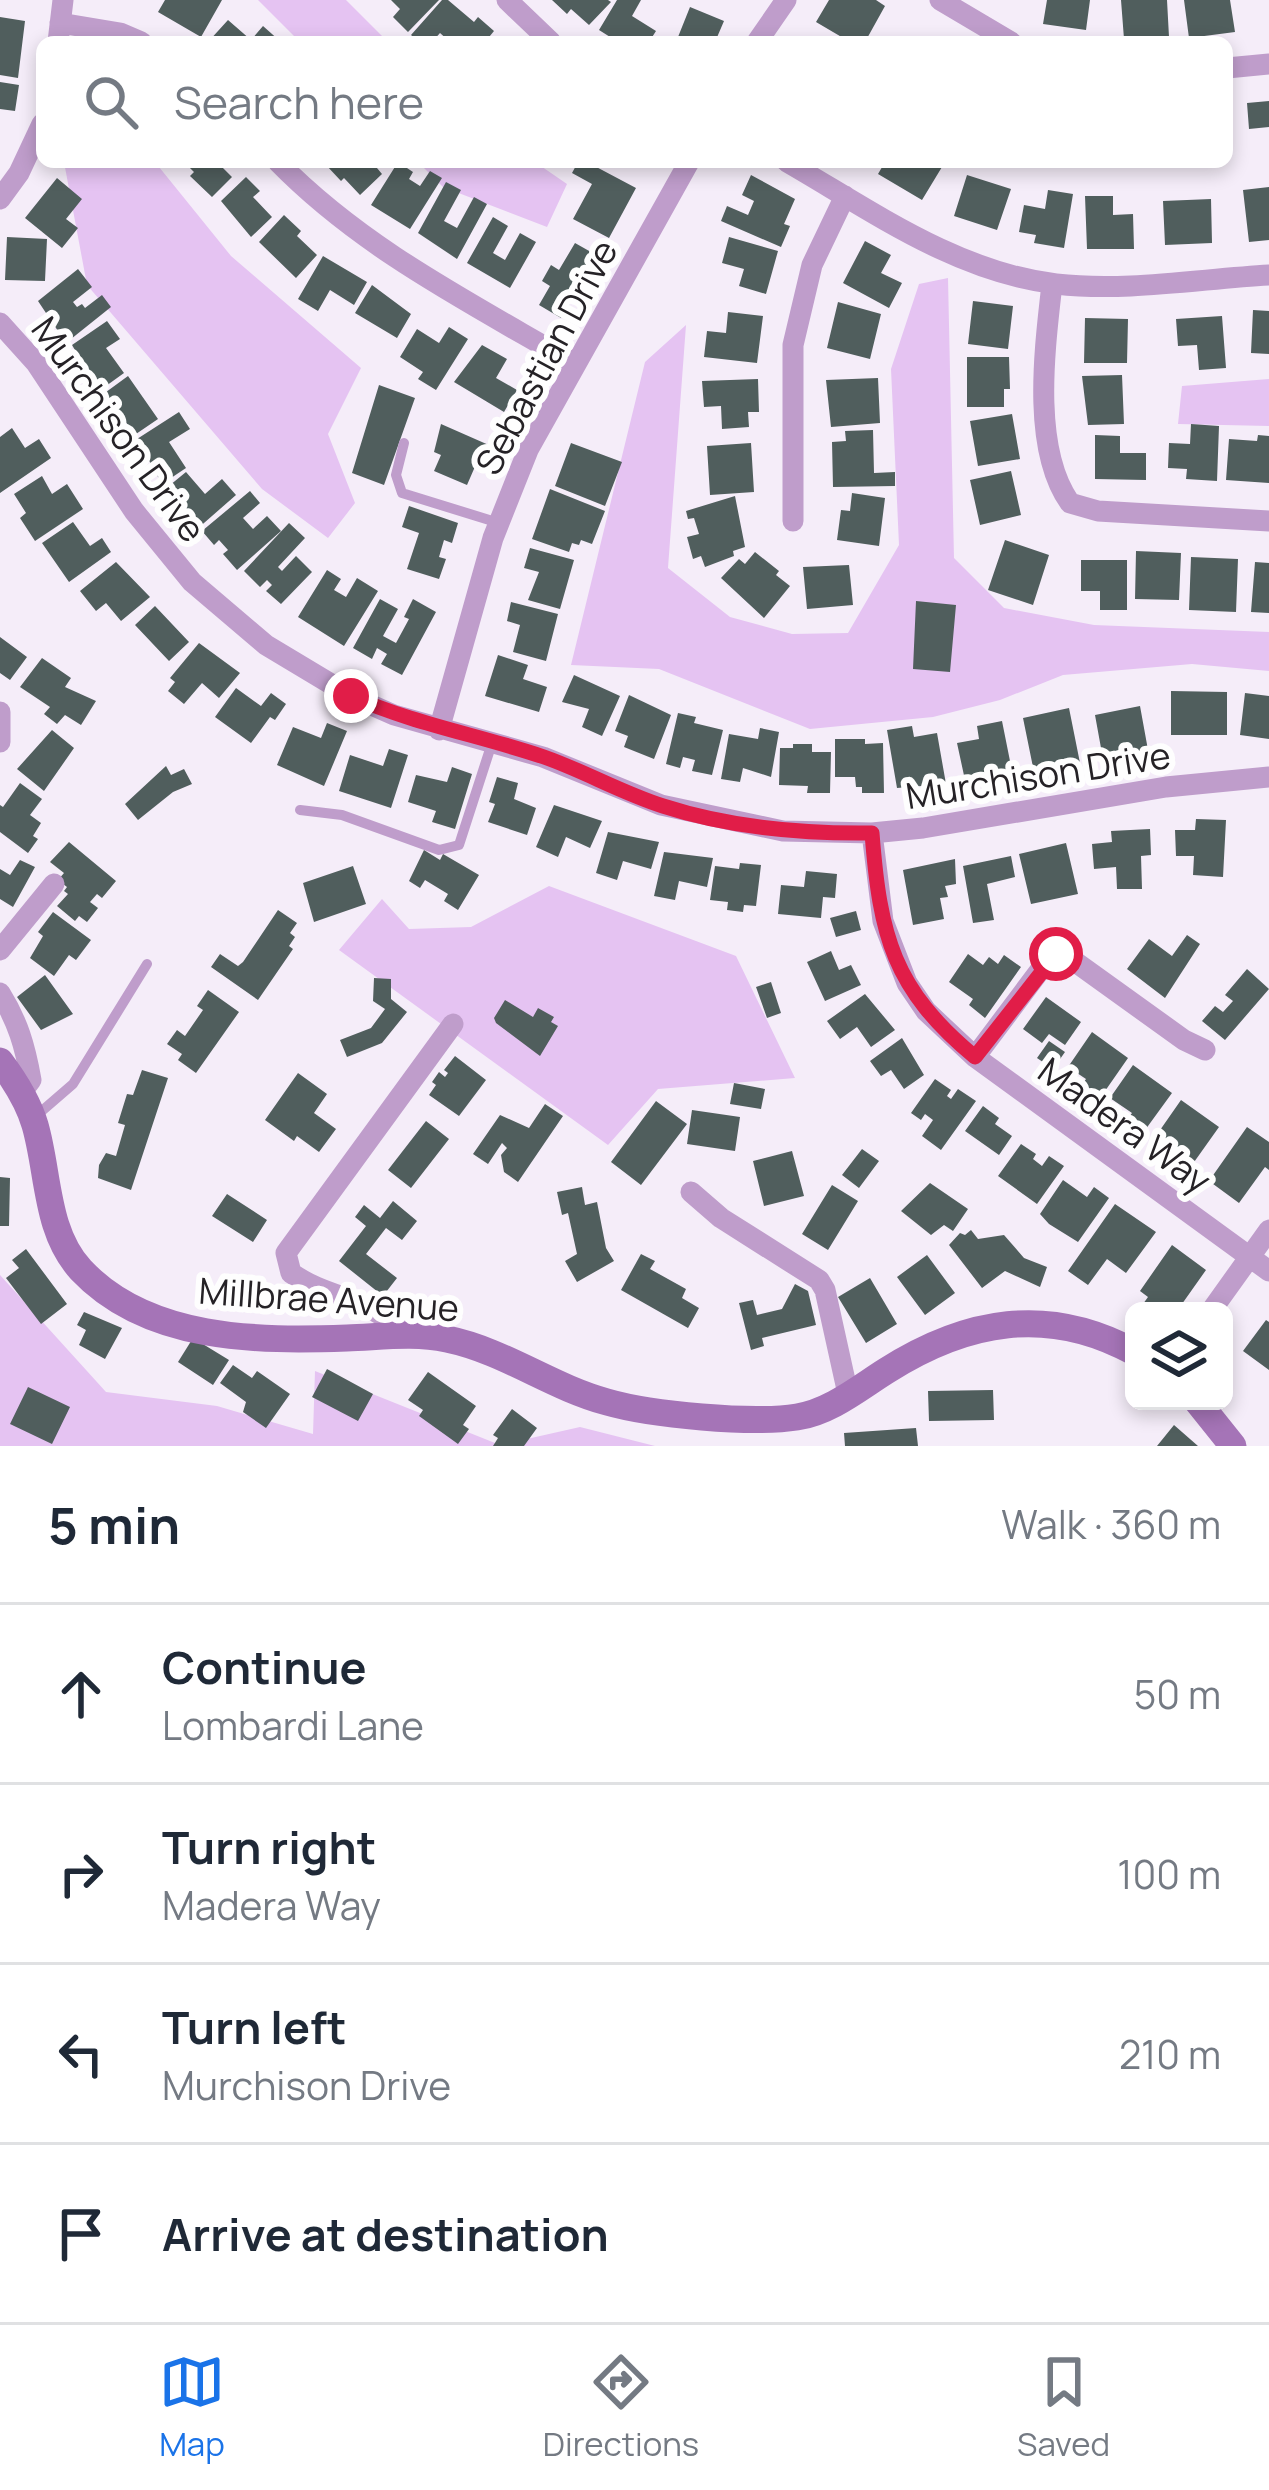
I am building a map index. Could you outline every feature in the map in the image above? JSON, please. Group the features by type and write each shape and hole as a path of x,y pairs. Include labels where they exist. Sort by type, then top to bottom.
{"street":[{"path":"507,0 545,36"},
{"path":"761,36 786,0"},
{"path":"940,0 1000,36"},
{"path":"60,22 127,36"},
{"path":"1233,67 1269,64"},
{"path":"0,199 36,137"},
{"path":"284,168 367,240 575,364"},
{"name":"Sebastian Drive","path":"439,730 499,523 528,450 686,168"},
{"path":"797,168 952,255 1052,284 1127,286 1269,275"},
{"path":"793,520 793,345 812,265 845,196"},
{"path":"1052,284 1044,397 1057,475 1070,503 1098,512 1269,521"},
{"name":"Murchison Drive","path":"0,323 63,400 160,547 228,616 351,696 439,730 543,757 624,792 700,817 783,831 872,833 923,828 1166,787 1269,777"},
{"path":"0,712 0,742"},
{"name":"Madera Way","path":"872,833 879,903 892,951 926,1011 975,1057 1269,1271"},
{"path":"0,950 54,884"},
{"path":"975,1057 1056,954 1063,953 1205,1050"},
{"path":"0,993 24,1041 31,1080 22,1092"},
{"path":"405,1336 387,1316 361,1300 291,1274 286,1253 453,1024"},
{"name":"Millbrae Avenue","path":"0,1061 33,1118 54,1220 64,1245 81,1270 132,1307 164,1321 236,1337 405,1336 470,1344 606,1402 788,1417 828,1406 934,1344 1012,1323 1039,1321 1078,1329 1125,1348"},
{"path":"692,1192 721,1218 819,1280 848,1394"},
{"path":"1218,1302 1269,1230"},
{"path":"1204,1410 1233,1446"}],"lane":[{"path":"404,443 396,475 402,493 499,523"},
{"path":"300,810 342,815 439,850 459,845 492,743"},
{"path":"33,1118 73,1084 146,964"}],"shaded area":[{"path":"258,0 346,0 382,36 294,36"},
{"path":"65,168 160,168 231,256 361,368 328,434 355,503 328,538 262,489 87,285"},
{"path":"424,168 544,168 567,184 547,227 443,187"},
{"path":"948,278 954,558 1004,608 1094,625 1269,632 1269,671 1192,664 1063,675 1000,700 933,717 810,729 659,669 571,665 645,362 686,325 668,568 730,617 792,634 848,633 899,545 891,369 919,284"},
{"path":"1269,379 1269,426 1178,424 1182,386"},
{"path":"549,886 736,956 795,1078 658,1089 608,1145 339,950 382,899 409,929 471,927"},
{"path":"0,1275 106,1392 217,1406 313,1434 315,1371 500,1445 580,1427 655,1446 0,1446"}],"building":[{"path":"165,0 222,0 202,36 158,12"},
{"path":"391,0 439,0 408,32 393,17 400,9"},
{"path":"442,0 474,22 478,17 494,31 490,36 411,35"},
{"path":"552,0 608,0 611,2 589,25"},
{"path":"617,0 641,0 632,16 656,31 653,36 608,36 599,30"},
{"path":"829,0 876,0 885,6 868,36 840,36 816,22"},
{"path":"1047,0 1090,0 1086,30 1043,24"},
{"path":"1121,0 1167,0 1169,36 1124,36"},
{"path":"1184,0 1230,0 1235,32 1189,36"},
{"path":"690,7 724,21 718,36 678,36"},
{"path":"0,17 25,21 18,78 0,75"},
{"path":"228,20 246,36 213,36"},
{"path":"263,26 274,36 254,36"},
{"path":"0,82 19,85 15,111 0,109"},
{"path":"1269,101 1269,127 1249,129 1247,103"},
{"path":"190,168 223,168 232,177 212,197 190,176 194,172"},
{"path":"329,168 377,168 382,174 360,195 344,178 341,181"},
{"path":"394,168 413,172 409,179 420,186 430,171 442,178 410,229 371,205"},
{"path":"575,168 598,168 636,188 609,238 573,219 592,184 572,173"},
{"path":"882,168 941,168 922,200 878,174"},
{"path":"751,175 795,199 781,247 721,221 727,206 748,215 754,201 742,195"},
{"path":"967,175 1011,189 997,230 954,216"},
{"path":"246,177 260,191 253,197 272,217 251,237 221,201"},
{"path":"57,178 82,199 66,219 78,228 62,248 25,218"},
{"path":"446,182 461,190 444,221 457,228 474,197 487,204 457,259 418,233"},
{"path":"1269,187 1269,240 1249,242 1243,190"},
{"path":"1048,190 1073,194 1064,248 1034,243 1036,235 1019,232 1024,205 1045,209"},
{"path":"1085,196 1113,196 1113,215 1133,214 1134,249 1087,249"},
{"path":"1211,199 1212,243 1165,245 1163,201"},
{"path":"284,215 317,255 296,278 259,242"},
{"path":"493,217 508,226 493,253 505,260 520,233 536,242 510,288 467,263"},
{"path":"7,237 47,239 45,281 5,280"},
{"path":"729,237 778,251 766,294 739,286 744,269 722,263"},
{"path":"865,241 891,255 881,273 902,283 889,308 843,283"},
{"path":"575,243 598,256 561,318 539,305 550,286 542,281 551,265 559,270"},
{"path":"323,256 367,282 354,305 330,290 318,311 298,299"},
{"path":"78,269 92,287 73,302 77,307 85,308 102,295 111,307 66,343 38,301"},
{"path":"372,285 411,314 397,338 355,313"},
{"path":"973,301 1013,306 1008,349 968,344"},
{"path":"838,302 881,314 870,359 827,348"},
{"path":"1253,310 1269,311 1269,354 1251,353"},
{"path":"728,312 763,316 757,363 704,357 707,331 726,333"},
{"path":"1222,316 1226,368 1199,370 1197,345 1178,346 1176,319"},
{"path":"1085,318 1128,319 1127,363 1084,363"},
{"path":"107,321 120,339 106,348 124,373 99,391 72,345"},
{"path":"449,327 468,339 436,390 418,379 423,372 400,357 417,329 439,343"},
{"path":"482,345 507,359 496,378 517,390 504,412 454,382"},
{"path":"967,357 1009,357 1010,389 1004,389 1004,407 967,407"},
{"path":"1122,375 1124,424 1088,425 1082,376"},
{"path":"128,376 158,419 136,434 102,395"},
{"path":"878,378 880,423 831,427 826,380"},
{"path":"758,379 759,412 748,412 749,427 722,429 721,406 704,407 702,381"},
{"path":"379,385 415,398 384,485 352,473"},
{"path":"179,412 190,429 169,442 186,468 162,484 137,439"},
{"path":"1012,414 1020,459 978,466 970,421"},
{"path":"441,424 491,446 467,485 434,471 441,455 434,452"},
{"path":"1191,424 1219,426 1217,481 1186,479 1187,469 1168,468 1169,443 1190,444"},
{"path":"12,428 25,448 39,439 51,458 0,493 0,437"},
{"path":"873,430 874,473 895,472 895,486 833,487 832,442 846,441 845,431"},
{"path":"1095,435 1120,436 1120,453 1146,453 1146,480 1095,479"},
{"path":"1258,435 1269,436 1269,483 1226,480 1229,439 1257,441"},
{"path":"571,443 622,462 605,506 555,486"},
{"path":"751,443 754,492 710,495 707,446"},
{"path":"1011,471 1021,515 980,525 970,480"},
{"path":"186,472 205,494 222,479 236,495 196,530 164,490"},
{"path":"42,476 52,494 67,484 83,509 35,541 20,518 26,513 14,494"},
{"path":"550,489 605,511 592,544 572,543 569,552 532,539"},
{"path":"250,491 260,503 243,518 253,529 267,516 281,531 237,570 223,554 228,550 219,540 214,545 202,531"},
{"path":"852,493 885,498 879,546 837,540 841,510 850,511"},
{"path":"735,496 745,547 705,567 701,556 693,559 687,537 699,534 686,511"},
{"path":"409,506 458,523 452,543 444,540 439,557 446,559 439,579 407,569 419,533 402,527"},
{"path":"73,522 90,546 102,538 111,552 69,582 42,543"},
{"path":"289,523 305,538 278,567 282,571 296,556 312,572 281,604 266,591 272,585 267,580 260,587 244,571"},
{"path":"1005,540 1049,555 1033,605 988,590"},
{"path":"530,548 574,560 560,609 528,600 539,572 524,568"},
{"path":"1136,551 1181,553 1179,600 1135,599"},
{"path":"755,552 790,586 764,618 721,578 739,559 745,564"},
{"path":"1191,557 1238,559 1236,612 1189,610"},
{"path":"1081,560 1127,560 1127,610 1100,610 1100,591 1081,591"},
{"path":"116,562 150,597 121,621 106,603 96,611 80,591"},
{"path":"1255,562 1269,563 1269,613 1251,612"},
{"path":"849,565 853,605 807,609 803,567"},
{"path":"327,570 341,579 334,590 346,597 357,578 378,591 344,646 298,617"},
{"path":"380,599 398,609 383,636 396,643 413,599 436,612 402,675 381,664 387,654 377,648 372,659 353,648"},
{"path":"916,601 956,605 950,672 913,669"},
{"path":"511,602 558,614 546,661 513,652 520,625 507,621"},
{"path":"155,606 189,642 169,661 135,625"},
{"path":"0,637 27,657 10,680 0,673"},
{"path":"199,643 240,673 219,698 202,683 184,704 168,691 175,682 170,678"},
{"path":"498,655 528,665 523,679 547,687 539,712 485,696"},
{"path":"42,658 71,678 65,687 96,701 81,725 65,715 57,724 44,714 50,707 20,687"},
{"path":"574,675 620,696 602,736 582,727 589,709 562,702"},
{"path":"236,688 261,706 271,693 286,704 251,743 215,717"},
{"path":"1171,691 1227,692 1227,735 1171,735"},
{"path":"1245,693 1269,696 1269,739 1240,735"},
{"path":"629,695 671,715 654,759 624,747 628,736 615,731"},
{"path":"1140,706 1148,750 1103,759 1095,715"},
{"path":"1069,708 1080,763 1034,772 1023,718"},
{"path":"678,713 696,717 694,723 723,730 712,775 692,771 695,760 683,757 680,768 666,764"},
{"path":"1002,721 1012,771 965,780 957,743 979,739 977,726"},
{"path":"327,723 347,731 324,786 277,765 293,727 321,738"},
{"path":"912,726 914,737 937,733 946,784 897,788 887,730"},
{"path":"760,728 779,732 771,777 743,768 740,782 721,779 729,734 758,739"},
{"path":"52,730 74,748 44,791 17,769"},
{"path":"835,739 883,743 884,793 862,793 855,777 835,777"},
{"path":"793,744 812,744 812,752 831,752 830,793 779,785 780,748 793,748"},
{"path":"389,749 408,755 391,808 339,791 350,755 383,766"},
{"path":"166,766 171,775 184,769 192,784 173,792 138,820 125,804"},
{"path":"452,767 472,774 455,829 432,822 436,811 408,802 416,775 447,782"},
{"path":"497,777 518,783 514,799 536,808 527,835 488,822"},
{"path":"20,783 42,799 30,815 41,823 33,836 38,839 28,853 0,832 0,805"},
{"path":"554,805 602,821 590,848 566,837 558,857 536,847"},
{"path":"1196,819 1226,820 1223,877 1193,875 1194,856 1176,856 1175,830 1195,830"},
{"path":"1150,829 1151,855 1141,856 1142,889 1117,889 1116,867 1094,869 1092,844 1112,842 1111,831"},
{"path":"608,832 659,842 651,869 623,861 617,880 596,873"},
{"path":"69,842 116,881 102,898 97,894 90,902 98,908 87,922 79,916 75,921 57,906 68,894 67,887 58,880 64,873 50,862"},
{"path":"1066,843 1078,894 1031,904 1019,854"},
{"path":"424,850 440,860 443,854 479,875 458,910 444,901 448,894 425,880 420,888 409,881"},
{"path":"664,852 713,858 707,887 679,881 675,900 654,896"},
{"path":"1011,856 1015,877 987,884 994,920 973,923 963,866"},
{"path":"955,859 956,884 945,886 948,897 940,898 944,919 913,925 903,870"},
{"path":"20,860 35,867 13,907 0,899 0,869 10,875"},
{"path":"740,863 761,865 756,906 744,905 743,912 727,910 728,902 710,900 715,866 739,869"},
{"path":"353,866 366,904 314,922 303,883"},
{"path":"806,871 837,874 835,898 823,897 821,918 778,914 781,885 804,887"},
{"path":"278,910 297,923 290,933 295,937 289,946 293,949 258,1000 211,967 220,954 238,966 243,962"},
{"path":"856,911 861,930 836,937 830,918"},
{"path":"53,912 91,940 76,960 69,955 54,976 30,958 43,936 38,932"},
{"path":"1187,935 1200,944 1165,998 1127,969 1149,939 1172,956"},
{"path":"831,951 839,970 851,965 861,985 825,1001 807,962"},
{"path":"968,954 983,965 989,957 998,964 1004,955 1021,967 985,1018 969,1005 973,999 949,982"},
{"path":"1247,969 1269,989 1225,1040 1202,1021 1215,1006 1223,1012 1233,1001 1225,995"},
{"path":"45,975 73,1014 41,1030 17,997"},
{"path":"374,978 391,979 391,999 407,1012 382,1043 347,1057 340,1040 371,1028 385,1009 373,1001"},
{"path":"771,982 781,1013 767,1018 756,987"},
{"path":"208,990 239,1012 196,1073 167,1044 177,1030 185,1036 203,1010 197,1006"},
{"path":"865,994 895,1030 871,1047 857,1027 840,1039 827,1021"},
{"path":"1046,997 1081,1022 1065,1045 1049,1034 1042,1043 1023,1029"},
{"path":"505,1000 533,1017 538,1008 554,1017 551,1022 558,1026 540,1056 496,1023 494,1018"},
{"path":"1092,1032 1128,1058 1096,1104 1078,1091 1086,1079 1068,1067"},
{"path":"902,1038 924,1075 904,1089 891,1070 881,1076 870,1061"},
{"path":"1049,1041 1065,1052 1053,1069 1037,1058"},
{"path":"455,1056 486,1080 459,1116 429,1095 436,1085 432,1082 439,1072 445,1077 444,1070"},
{"path":"1133,1065 1172,1093 1140,1137 1123,1125 1132,1113 1110,1098"},
{"path":"142,1070 168,1078 131,1190 98,1178 99,1165 106,1153 116,1156 125,1125 118,1123 127,1094 133,1095"},
{"path":"298,1073 327,1094 314,1113 336,1129 319,1152 265,1120"},
{"path":"935,1079 951,1090 947,1096 951,1099 958,1089 976,1101 941,1150 922,1136 933,1120 925,1114 921,1120 911,1113"},
{"path":"734,1083 765,1089 761,1109 730,1104"},
{"path":"1181,1100 1219,1127 1187,1172 1160,1153 1169,1141 1158,1133"},
{"path":"656,1101 687,1124 641,1185 611,1162"},
{"path":"545,1104 563,1116 518,1182 504,1172 501,1155 507,1148 502,1143 488,1164 473,1154 500,1115 529,1128"},
{"path":"983,1106 999,1118 995,1124 1012,1136 999,1155 965,1131"},
{"path":"692,1110 740,1117 735,1151 687,1144"},
{"path":"426,1121 449,1139 411,1188 388,1170"},
{"path":"1247,1127 1269,1142 1269,1170 1265,1167 1239,1203 1209,1181"},
{"path":"1021,1144 1036,1154 1033,1159 1042,1166 1049,1156 1064,1166 1037,1204 998,1176"},
{"path":"862,1149 879,1161 859,1188 842,1175"},
{"path":"792,1151 804,1196 764,1206 753,1161"},
{"path":"0,1177 10,1178 9,1226 0,1226"},
{"path":"1063,1180 1087,1197 1094,1187 1109,1198 1078,1242 1040,1214"},
{"path":"930,1183 968,1209 953,1231 944,1225 931,1235 901,1211"},
{"path":"832,1185 858,1201 828,1250 802,1234"},
{"path":"582,1187 585,1205 597,1202 606,1248 614,1261 577,1282 565,1261 577,1254 568,1213 562,1215 557,1192"},
{"path":"227,1194 267,1220 253,1242 212,1216"},
{"path":"393,1201 417,1221 402,1240 386,1228 366,1254 397,1278 383,1296 339,1261 366,1226 355,1217 364,1205 380,1218"},
{"path":"1115,1204 1156,1232 1126,1273 1107,1259 1088,1285 1068,1271"},
{"path":"971,1230 978,1239 1004,1235 1024,1258 1047,1267 1040,1287 1005,1271 982,1288 949,1245 960,1233"},
{"path":"1172,1245 1206,1270 1183,1302 1144,1302 1148,1297 1140,1291"},
{"path":"26,1249 67,1304 41,1324 6,1278 19,1268 12,1260"},
{"path":"641,1254 655,1261 650,1269 686,1289 682,1298 699,1308 688,1328 621,1290"},
{"path":"927,1255 955,1293 925,1315 897,1277"},
{"path":"870,1278 897,1324 866,1343 838,1297"},
{"path":"795,1284 808,1291 816,1325 762,1338 764,1346 751,1350 739,1303 753,1300 757,1315 782,1309"},
{"path":"84,1312 122,1328 105,1359 79,1345 86,1330 77,1325"},
{"path":"1269,1322 1269,1370 1243,1351"},
{"path":"193,1338 229,1360 213,1385 178,1362"},
{"path":"233,1365 252,1378 257,1371 290,1394 266,1428 243,1412 246,1402 220,1383"},
{"path":"327,1369 373,1394 358,1421 312,1397"},
{"path":"428,1372 476,1406 463,1425 469,1429 458,1444 419,1416 423,1410 408,1400"},
{"path":"28,1387 70,1407 52,1444 10,1424"},
{"path":"993,1390 994,1420 929,1421 928,1391"},
{"path":"512,1409 537,1428 524,1446 493,1446 498,1438 493,1435"},
{"path":"1174,1425 1198,1446 1157,1446"},
{"path":"916,1428 918,1446 845,1446 844,1433"}],"route":[{"path":"351,696 394,716 543,757 624,792 700,817 783,831 872,833 876,885 892,951 926,1011 975,1057 1056,954"}]}
